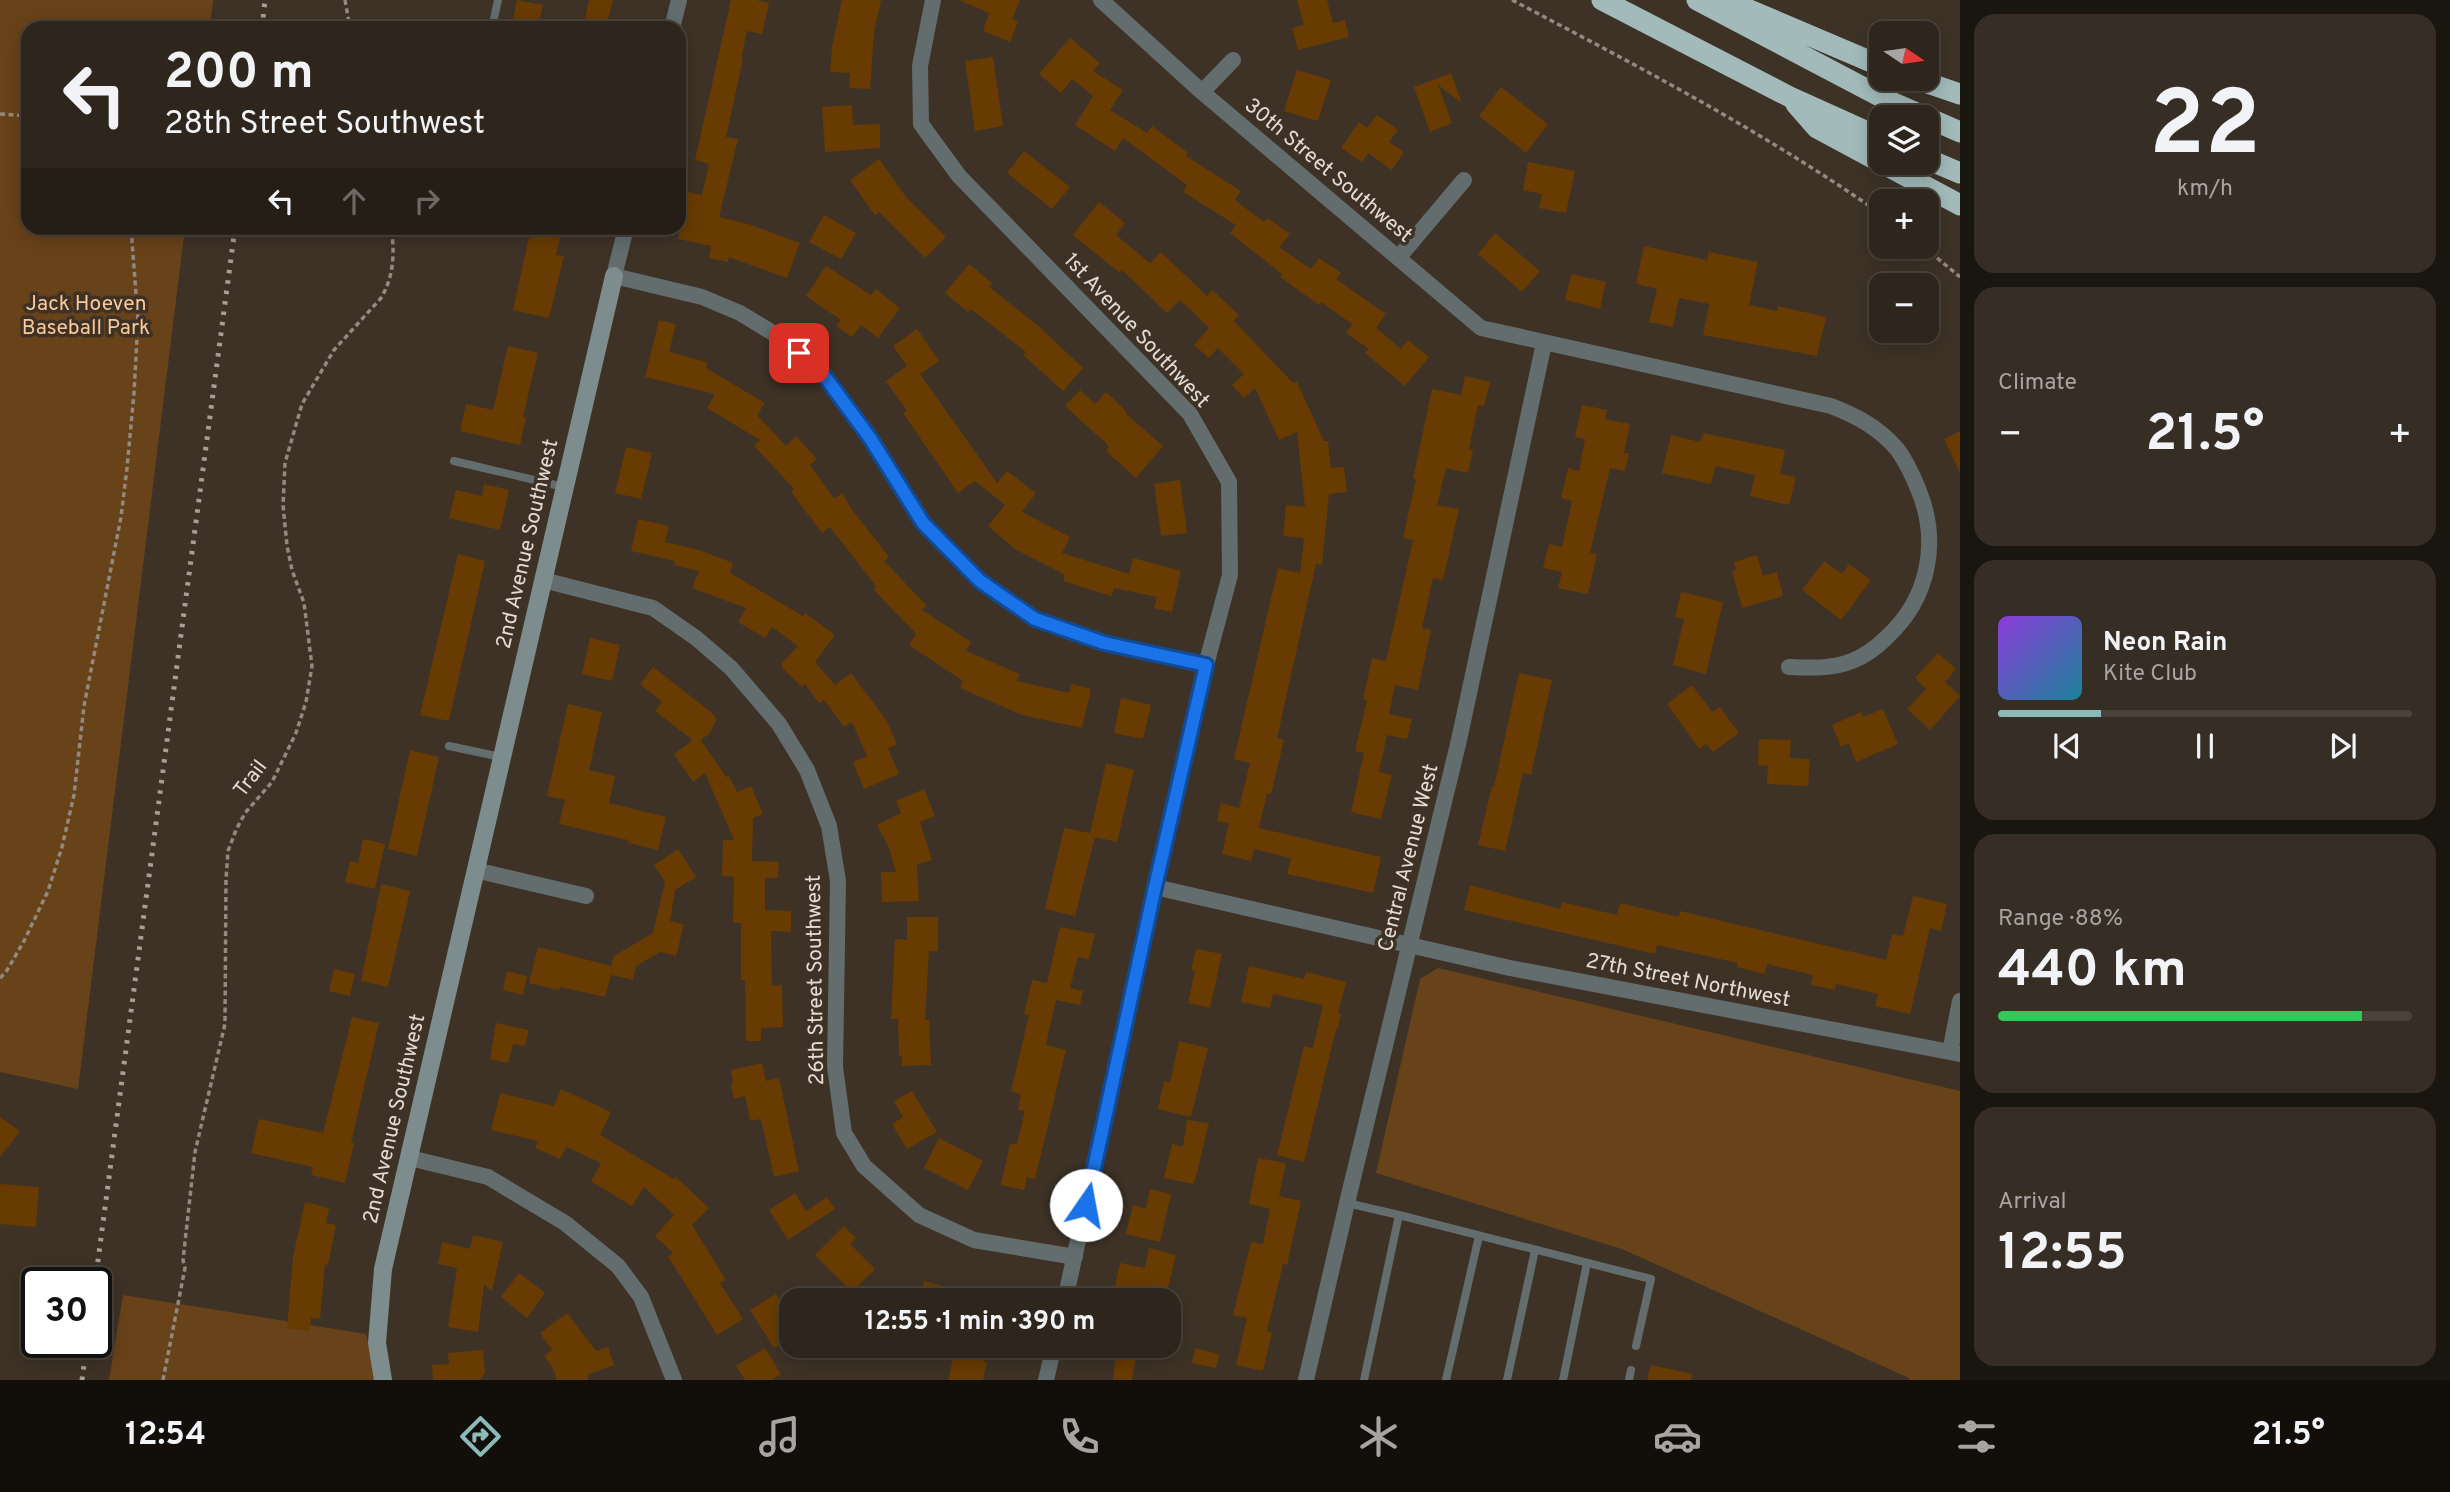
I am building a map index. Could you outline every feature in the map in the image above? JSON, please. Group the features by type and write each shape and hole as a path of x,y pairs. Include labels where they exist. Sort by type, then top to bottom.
{"highway":[{"path":"1602,0 1790,97 1869,133"},
{"path":"1697,0 1887,100 1960,132"},
{"path":"1726,0 1869,61"},
{"path":"1939,87 1960,94"},
{"path":"1790,97 1816,128 1960,205"},
{"path":"1939,164 1960,173"}],"street":[{"path":"674,21 679,0"},
{"name":"1st Avenue Southwest","path":"933,0 920,66 921,124 959,176 1190,414 1229,482 1230,575 1206,665 1155,887 1068,1288"},
{"name":"30th Street Southwest","path":"1101,0 1202,93 1481,328 1831,406 1863,420 1896,448 1914,478 1925,506 1928,525 1928,565 1913,606 1902,624 1880,644 1853,661 1821,668 1789,667"},
{"path":"1202,93 1233,60"},
{"path":"1399,257 1464,180"},
{"name":"2nd Avenue Southwest","path":"383,1380 377,1343 383,1269 624,235"},
{"path":"614,276 702,297 740,313 778,337 820,370 870,438 923,523 980,581 1035,619 1104,643 1206,665"},
{"name":"Central Avenue West","path":"1306,1380 1346,1203 1459,740 1544,343"},
{"name":"26th Street Southwest","path":"543,580 653,608 696,638 732,668 779,724 807,770 829,826 838,881 835,1067 842,1120 844,1133 864,1166 919,1215 974,1240 1075,1257"},
{"path":"475,870 586,897"},
{"name":"27th Street Northwest","path":"1155,887 1510,968 1955,1053"},
{"path":"1955,1053 1960,1001"},
{"path":"410,1158 488,1177 565,1223 618,1266 641,1297 674,1380"},
{"path":"1046,1380 1051,1358"}],"lane":[{"path":"494,21 498,0"},
{"path":"454,461 564,487"},
{"path":"449,746 501,757"},
{"path":"1346,1203 1651,1279 1636,1346"},
{"path":"1364,1380 1399,1215"},
{"path":"1446,1380 1479,1236"},
{"path":"1507,1380 1535,1250"},
{"path":"1563,1380 1587,1263"},
{"path":"1629,1380 1631,1370"}],"path":[{"path":"345,0 349,21"},
{"path":"1512,0 1674,86 1830,178 1869,206"},
{"path":"0,114 21,116"},
{"path":"0,978 24,942 48,891 74,795 84,706 121,516 127,468 138,320 132,235"},
{"name":"Trail","path":"163,1380 166,1355 183,1283 195,1152 225,1024 228,851 246,813 272,782 296,733 306,702 312,666 304,603 287,546 283,505 285,463 302,404 334,350 387,288 393,262 391,235"},
{"path":"1939,259 1960,276"}],"green space":[{"name":"Jack Hoeven Baseball Park","path":"0,0 213,0 211,21 21,21 21,235 184,235 78,1089 0,1072"},
{"path":"1438,968 1960,1091 1960,1380 1909,1380 1622,1249 1376,1173 1420,979"},
{"path":"123,1295 366,1334 377,1380 109,1380"}],"building":[{"path":"517,0 543,5 540,21 512,21"},
{"path":"589,0 613,0 608,21 584,21"},
{"path":"731,0 769,3 762,34 747,31 726,137 738,139 719,217 748,224 800,243 787,278 729,257 728,262 709,258 711,246 678,239 679,235 686,235 688,192 702,195 709,164 695,160"},
{"path":"842,0 881,0 874,33 870,89 849,88 850,73 830,72 832,47"},
{"path":"959,0 1020,0 1012,19 1018,22 1010,42 983,31 989,13"},
{"path":"1297,0 1327,0 1333,23 1345,20 1349,37 1298,50 1292,28 1304,25"},
{"path":"1070,38 1100,63 1093,71 1123,90 1110,110 1147,133 1152,126 1188,153 1186,156 1241,191 1235,200 1264,222 1268,218 1290,234 1279,247 1311,269 1319,258 1341,273 1336,279 1386,314 1376,328 1401,349 1408,340 1429,357 1405,386 1365,353 1369,349 1346,333 1352,324 1321,302 1319,305 1280,277 1282,274 1230,233 1236,225 1183,192 1187,185 1123,138 1115,151 1075,125 1093,96 1072,79 1061,93 1039,74"},
{"path":"993,57 1003,126 975,131 965,61"},
{"path":"1297,70 1331,80 1318,121 1284,111"},
{"path":"1451,73 1462,103 1438,85 1452,123 1430,132 1414,87"},
{"path":"1501,87 1548,124 1526,153 1479,116"},
{"path":"852,105 853,125 880,124 880,148 825,152 822,107"},
{"path":"1377,115 1398,130 1389,142 1404,152 1392,170 1368,153 1362,162 1341,148 1359,122 1367,128"},
{"path":"1024,151 1070,187 1052,209 1007,173"},
{"path":"879,159 906,197 946,237 925,258 879,212 875,215 850,180"},
{"path":"1528,162 1575,171 1566,213 1539,208 1542,194 1523,190"},
{"path":"1099,202 1125,223 1116,235 1150,263 1161,252 1207,296 1212,290 1239,315 1234,321 1293,383 1297,382 1324,441 1328,441 1331,468 1344,467 1347,492 1329,494 1322,565 1316,564 1277,738 1284,740 1271,794 1267,793 1259,828 1381,857 1373,893 1287,874 1291,858 1254,849 1251,861 1222,854 1229,823 1217,821 1221,803 1239,808 1250,763 1234,759 1278,568 1300,573 1304,538 1283,536 1286,505 1305,507 1297,432 1279,440 1255,388 1244,398 1232,385 1244,374 1218,348 1209,358 1194,345 1209,328 1180,300 1167,313 1122,270 1120,273 1073,235"},
{"path":"824,215 856,233 841,259 809,242"},
{"path":"1495,233 1540,271 1522,292 1478,254"},
{"path":"529,235 560,235 556,255 564,256 549,318 513,310"},
{"path":"1644,246 1707,260 1709,252 1758,262 1749,305 1777,311 1778,306 1826,317 1817,356 1703,335 1709,304 1679,298 1673,327 1649,322 1657,289 1636,284"},
{"path":"969,264 992,283 989,287 1036,324 1083,368 1063,391 1023,355 1026,352 971,309 968,312 945,293"},
{"path":"826,266 871,295 876,289 900,308 878,338 861,325 852,337 836,326 841,320 806,296"},
{"path":"1571,274 1606,282 1600,309 1565,300"},
{"path":"659,320 676,324 669,352 707,362 706,368 765,403 757,415 786,446 796,436 817,459 810,465 834,499 842,493 889,557 884,561 927,606 922,610 971,642 966,651 1020,674 1017,681 1069,693 1072,684 1091,689 1082,728 1022,715 960,688 963,681 909,645 916,634 873,589 876,586 830,527 822,533 791,492 794,489 754,446 760,440 707,408 715,394 645,377"},
{"path":"917,329 939,361 920,374 997,483 1007,471 1036,493 1022,512 1070,537 1062,553 1129,574 1133,558 1181,571 1172,612 1154,608 1157,597 1114,588 1111,596 1063,581 1065,575 1015,549 988,526 1005,505 975,481 958,493 903,413 907,411 886,381 907,366 893,346"},
{"path":"508,346 538,353 523,417 526,418 520,445 460,431 466,404 493,410"},
{"path":"1465,376 1490,382 1484,406 1478,405 1469,449 1473,450 1468,473 1446,468 1437,505 1459,509 1443,580 1433,578 1422,628 1431,630 1418,690 1395,685 1389,714 1412,719 1407,739 1387,735 1379,772 1392,775 1381,819 1351,812 1364,753 1355,751 1367,700 1363,699 1372,658 1386,661 1413,540 1403,538 1432,389 1461,395"},
{"path":"1080,390 1095,404 1106,392 1126,414 1163,446 1136,478 1106,451 1109,446 1065,406"},
{"path":"1582,405 1607,410 1605,419 1630,424 1624,453 1629,453 1625,471 1610,468 1590,553 1597,554 1588,594 1558,588 1562,572 1543,568 1549,544 1562,547 1572,501 1561,498 1568,468 1579,471 1585,439 1575,437"},
{"path":"1960,431 1960,473 1944,439"},
{"path":"1703,433 1785,450 1780,474 1796,477 1789,505 1750,496 1755,475 1715,466 1711,484 1662,473 1671,435 1700,442"},
{"path":"626,447 652,453 641,499 615,493"},
{"path":"1180,480 1187,533 1161,536 1154,484"},
{"path":"484,484 509,490 500,530 449,518 456,490 482,496"},
{"path":"638,519 669,526 665,542 699,550 733,563 730,573 803,616 805,613 835,635 815,662 835,685 851,673 887,721 897,745 888,748 899,774 864,789 853,762 867,756 852,722 844,727 824,700 819,703 805,684 802,687 782,668 782,663 798,646 772,627 765,638 738,622 746,608 692,588 699,571 674,565 675,561 631,551"},
{"path":"458,554 485,561 449,721 420,715"},
{"path":"1757,555 1763,576 1777,572 1783,596 1742,608 1732,571 1736,570 1734,562"},
{"path":"1824,561 1842,574 1849,564 1871,580 1841,620 1802,590"},
{"path":"1681,592 1723,602 1706,674 1673,665 1684,619 1675,617"},
{"path":"590,638 620,645 612,681 582,674"},
{"path":"1938,653 1956,669 1945,682 1960,696 1930,730 1907,709 1926,689 1915,678"},
{"path":"653,667 717,719 709,734 701,740 726,777 729,776 737,792 751,786 763,814 753,818 752,861 779,862 778,878 765,878 765,910 791,911 791,932 771,931 772,986 782,985 783,1027 761,1028 761,1041 746,1041 745,980 741,980 741,923 733,923 734,877 722,876 723,840 734,840 705,773 693,782 674,754 692,741 655,711 662,702 640,684"},
{"path":"1519,673 1552,680 1531,775 1523,773 1505,851 1478,845 1492,786 1494,787"},
{"path":"1692,685 1712,712 1720,707 1739,733 1713,752 1706,744 1699,749 1667,704"},
{"path":"1121,698 1151,705 1143,739 1114,733"},
{"path":"568,704 602,712 589,770 615,776 609,803 666,817 658,850 559,824 565,800 547,796"},
{"path":"1883,709 1898,744 1856,762 1849,743 1841,747 1832,725 1861,712 1863,717"},
{"path":"1759,739 1791,740 1790,758 1810,759 1808,786 1767,784 1768,766 1758,765"},
{"path":"410,750 439,757 417,856 388,849"},
{"path":"1106,763 1134,770 1117,842 1095,837 1075,916 1045,909 1064,828 1090,833"},
{"path":"924,789 935,816 920,822 932,860 917,864 919,901 882,902 881,872 896,872 889,848 877,825 901,813 896,801"},
{"path":"363,839 385,844 375,889 345,882 350,861 358,863"},
{"path":"678,849 696,877 675,890 670,921 684,924 676,956 660,952 636,966 633,980 611,975 605,997 529,983 538,947 611,966 614,956 653,933 665,882 654,865"},
{"path":"381,884 410,891 388,987 361,981"},
{"path":"1470,885 1560,909 1562,902 1617,915 1620,903 1679,917 1680,911 1886,960 1892,934 1903,936 1913,896 1947,904 1941,931 1930,928 1910,1014 1875,1006 1878,994 1836,984 1835,990 1811,985 1813,975 1767,964 1765,974 1737,967 1738,963 1657,945 1655,954 1464,910"},
{"path":"907,917 938,917 938,951 929,951 925,1020 929,1020 931,1065 902,1066 902,1056 899,1056 898,1019 891,1019 895,939 907,940"},
{"path":"1060,927 1095,934 1089,959 1078,957 1070,988 1083,991 1080,1005 1056,1000 1046,1045 1066,1050 1035,1179 1027,1177 1024,1190 1001,1185 1010,1144 1017,1144 1025,1111 1018,1110 1021,1095 1011,1091 1029,1015 1024,1014 1032,980 1047,983"},
{"path":"1196,949 1222,954 1210,1008 1188,1003 1195,971 1191,970"},
{"path":"1249,966 1304,979 1306,972 1346,982 1338,1013 1341,1014 1338,1029 1304,1162 1277,1155 1304,1046 1313,1048 1323,1005 1273,994 1270,1008 1241,1002"},
{"path":"334,969 355,974 350,996 329,991"},
{"path":"507,971 527,976 523,995 503,990"},
{"path":"352,1017 379,1023 351,1143 354,1143 345,1183 311,1175 313,1167 251,1153 259,1119 323,1133"},
{"path":"496,1023 529,1030 525,1046 513,1044 508,1063 490,1059"},
{"path":"1179,1041 1208,1048 1191,1117 1158,1109 1164,1081 1170,1082"},
{"path":"762,1063 766,1081 779,1078 799,1171 774,1177 761,1119 750,1121 745,1096 734,1099 731,1084 731,1070"},
{"path":"561,1089 611,1112 600,1135 674,1179 676,1177 709,1208 692,1225 726,1280 720,1283 743,1319 717,1335 668,1256 673,1253 655,1236 674,1215 644,1187 632,1206 591,1181 601,1163 566,1147 560,1159 535,1148 538,1141 491,1130 500,1093 554,1106"},
{"path":"912,1091 937,1132 907,1149 892,1124 903,1117 894,1101"},
{"path":"0,1117 20,1131 0,1157"},
{"path":"1187,1120 1209,1123 1194,1184 1164,1178 1172,1144 1183,1147"},
{"path":"939,1138 983,1161 968,1190 924,1168"},
{"path":"1258,1158 1286,1163 1279,1196 1301,1201 1287,1265 1283,1264 1267,1331 1272,1332 1263,1371 1236,1365 1247,1318 1233,1315 1251,1242 1263,1244 1270,1209 1249,1204"},
{"path":"0,1184 39,1187 36,1227 0,1224"},
{"path":"1150,1189 1171,1194 1160,1242 1126,1234 1133,1205 1146,1209"},
{"path":"795,1193 806,1211 827,1197 835,1209 788,1240 769,1210"},
{"path":"305,1202 329,1208 326,1223 336,1225 328,1265 325,1264 320,1319 311,1318 310,1331 287,1328 293,1257"},
{"path":"844,1226 856,1238 850,1244 875,1269 856,1288 848,1288 815,1255"},
{"path":"473,1235 503,1242 492,1291 484,1285 478,1332 448,1327 457,1268 438,1264 442,1242 470,1249"},
{"path":"1149,1248 1176,1255 1168,1288 1115,1286 1120,1263 1145,1268"},
{"path":"519,1273 545,1293 527,1318 501,1297"},
{"path":"924,1281 951,1288 922,1288"},
{"path":"776,1294 779,1299 779,1345 774,1348 750,1310"},
{"path":"567,1313 596,1351 608,1347 614,1365 587,1375 589,1380 557,1380 544,1356 552,1350 540,1333"},
{"path":"765,1348 781,1374 772,1380 745,1380 736,1366"},
{"path":"1195,1348 1219,1354 1216,1368 1192,1363"},
{"path":"483,1350 485,1373 480,1380 433,1380 432,1365 449,1364 448,1353"},
{"path":"953,1358 984,1358 983,1362 987,1362 983,1380 948,1380"},
{"path":"1116,1358 1136,1358 1132,1380 1113,1380"},
{"path":"1651,1365 1692,1374 1691,1380 1647,1380"}],"railway":[{"path":"263,21 265,0"},
{"path":"97,1267 234,235"},
{"path":"82,1380 85,1358"}],"route":[{"path":"799,353 820,370 870,438 923,523 980,581 1035,619 1104,643 1206,665 1086,1205"}]}
